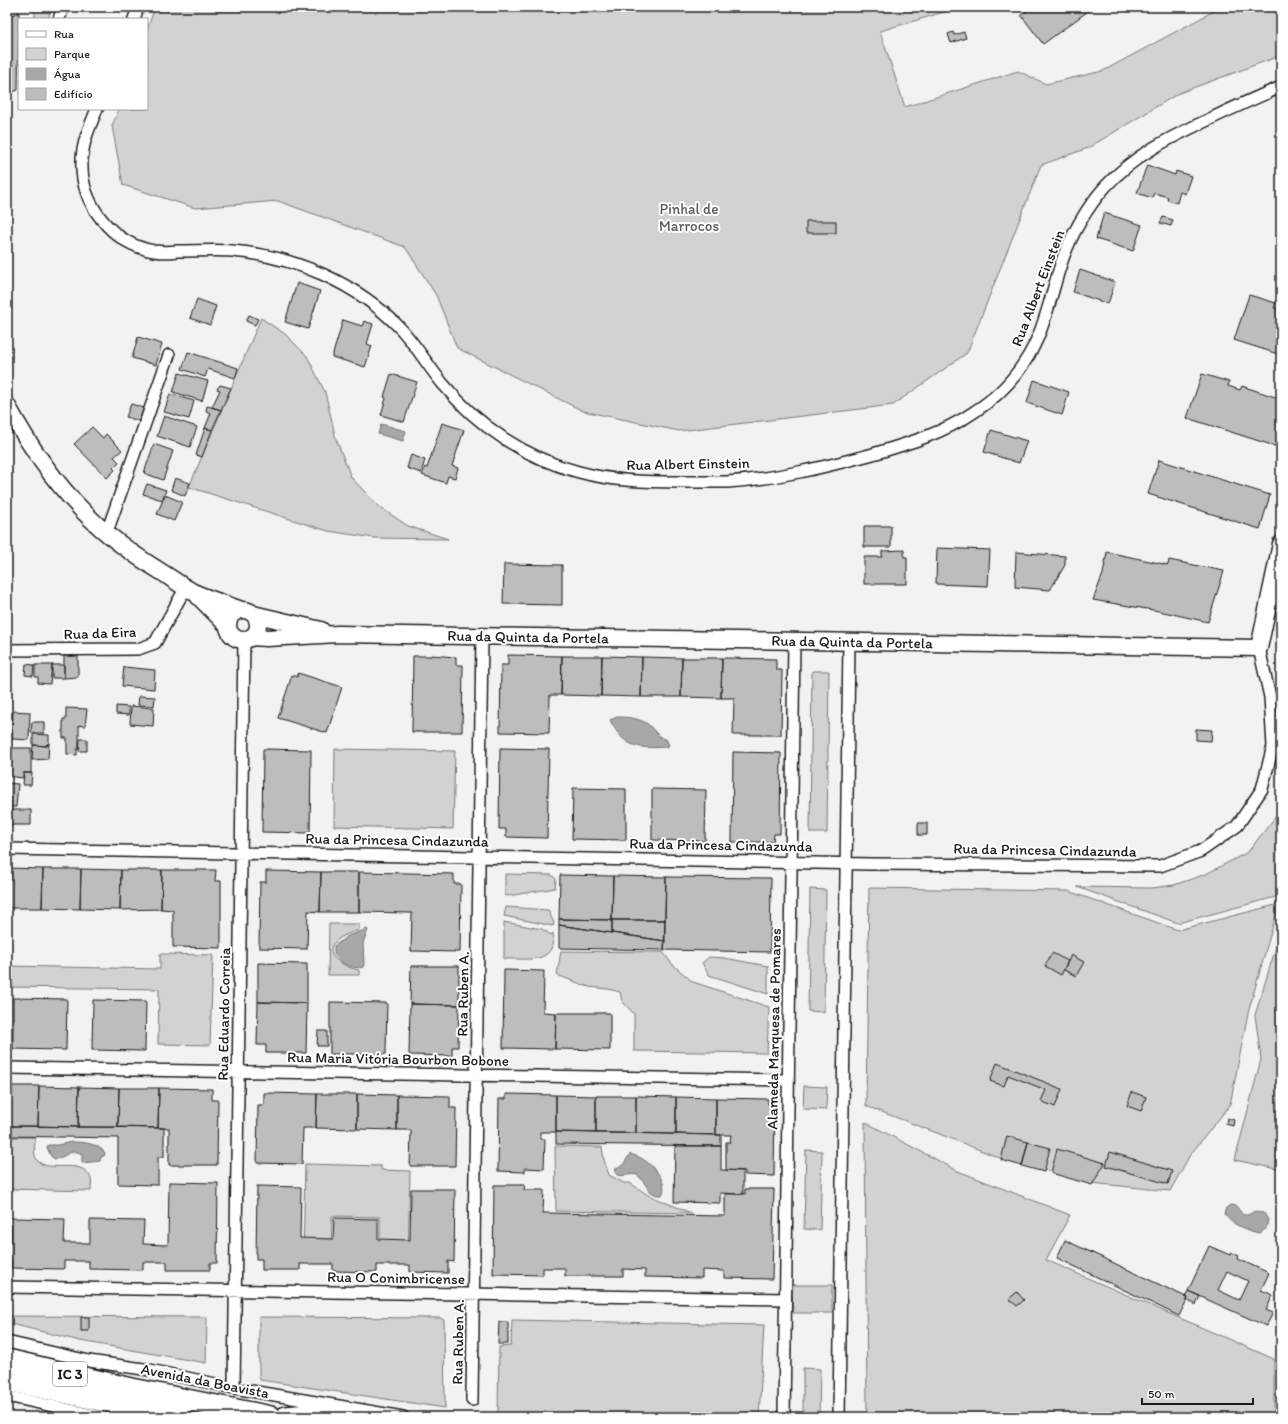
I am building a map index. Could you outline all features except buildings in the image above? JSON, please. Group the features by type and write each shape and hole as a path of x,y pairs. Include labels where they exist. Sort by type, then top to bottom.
{"highway":[{"name":"Avenida da Boavista","path":"7,1360 132,1389 271,1417"},
{"name":"IC 3","path":"7,1380 180,1417"},
{"path":"286,1417 318,1414 347,1417"}],"street":[{"path":"59,18 62,7"},
{"path":"134,18 138,7"},
{"name":"Rua Albert Einstein","path":"97,110 83,149 81,164 83,180 86,194 95,210 104,223 118,236 132,244 157,252 248,252 274,257 303,266 335,280 382,312 400,329 445,386 471,414 495,433 519,449 551,464 578,472 611,479 638,482 730,482 784,475 824,467 896,447 926,436 973,414 1008,384 1024,364 1037,340 1046,318 1068,244 1087,210 1106,186 1134,160 1159,143 1281,87"},
{"path":"107,532 169,355"},
{"path":"7,405 22,432 52,475 85,513 145,562 190,590 228,626"},
{"path":"1259,648 1281,544"},
{"name":"Rua da Quinta da Portela","path":"190,590 247,612 338,634"},
{"name":"Rua da Eira","path":"7,650 138,649 154,643 190,590"},
{"path":"237,611 247,612 256,618 258,626 255,635 247,639 235,638 229,631 228,626 230,617 237,611"},
{"name":"Rua da Quinta da Portela","path":"247,639 338,634 1259,648"},
{"name":"Rua Ruben A.","path":"472,1400 482,636"},
{"name":"Rua Eduardo Correia","path":"234,1388 241,853 247,639"},
{"name":"Alameda Marquesa de Pomares","path":"784,1417 794,641"},
{"path":"839,1417 849,642"},
{"name":"Rua da Princesa Cindazunda","path":"7,849 1160,866 1201,851 1237,826 1262,789 1273,746 1270,697 1259,648"},
{"name":"Rua Maria Vitória Bourbon Bobone","path":"7,1068 788,1080"},
{"name":"Rua O Conimbricense","path":"7,1287 785,1299"},
{"name":"Avenida da Boavista","path":"7,1342 89,1362 150,1370 234,1388 403,1417"},
{"path":"7,1396 102,1417"}],"green space":[{"path":"35,7 52,7 48,18 35,18"},
{"name":"Pinhal de Marrocos","path":"155,7 961,7 880,31 905,107 1018,71 1046,84 1103,71 1214,11 1215,7 1281,7 1281,53 1274,58 1179,93 1088,148 1041,165 967,353 893,405 679,431 583,411 457,348 436,295 405,247 278,201 195,208 123,185 112,126 119,110 148,110 148,27"},
{"path":"261,318 285,334 307,356 325,392 336,439 351,477 378,506 408,526 448,539 374,538 328,531 189,487"},
{"path":"812,671 829,671 827,833 810,833"},
{"path":"335,749 455,751 453,829 334,826"},
{"path":"1281,805 1281,897 1279,896 1178,923 1077,887 1152,888 1174,885 1206,874 1248,852 1276,816"},
{"path":"505,874 552,875 556,879 555,888 508,896 505,895"},
{"path":"869,888 1068,891 1178,930 1279,904 1248,1013 1230,1105 1190,1155 1170,1191 1091,1183 1000,1158 866,1106"},
{"path":"810,889 826,890 824,1012 808,1011"},
{"path":"506,907 548,910 554,923 553,926 504,916"},
{"path":"504,922 542,929 551,935 553,933 552,946 549,952 539,958 504,959"},
{"path":"329,924 359,924 359,930 337,940 332,946 331,951 332,955 340,962 350,968 359,970 359,975 328,975"},
{"path":"1281,931 1281,1170 1235,1160 1261,1059 1255,1015"},
{"path":"561,951 663,952 672,964 693,982 769,1007 767,1053 634,1051 634,1014 622,1001 620,992 589,987 557,975"},
{"path":"160,954 213,955 210,1045 158,1044 159,989 7,987 7,966 160,969"},
{"path":"709,957 724,958 768,966 768,994 709,975 702,963"},
{"path":"804,1086 827,1087 826,1110 803,1109"},
{"path":"865,1122 958,1171 1070,1215 1046,1260 1274,1359 1274,1417 867,1417"},
{"path":"7,1137 35,1137 35,1156 39,1162 46,1165 80,1168 87,1172 91,1179 91,1191 7,1189"},
{"path":"555,1146 602,1147 604,1160 609,1175 624,1183 630,1183 648,1195 691,1213 556,1211"},
{"path":"806,1150 822,1151 820,1230 804,1229"},
{"path":"305,1164 381,1166 381,1170 410,1171 408,1263 380,1263 380,1217 332,1216 331,1262 303,1261"},
{"path":"792,1285 832,1285 832,1313 793,1313"},
{"path":"1281,1289 1281,1417 1278,1417 1278,1346"},
{"path":"7,1316 207,1317 206,1363 80,1341 7,1323"},
{"path":"259,1317 440,1318 444,1320 445,1408 260,1380"},
{"path":"512,1320 764,1325 759,1417 530,1417 498,1414 499,1347 511,1346"},
{"path":"803,1368 820,1369 819,1417 803,1417"}],"water":[{"path":"381,424 406,431 403,441 378,434"},
{"path":"617,717 632,718 643,721 660,737 666,739 669,745 667,747 648,748 633,745 621,736 615,729 610,720"},
{"path":"367,929 368,930 363,943 363,967 351,967 342,963 334,953 334,946 348,936"},
{"path":"72,1142 94,1145 105,1153 104,1156 101,1157 100,1161 82,1163 82,1154 78,1152 54,1159 47,1148 48,1145"},
{"path":"630,1154 648,1163 658,1173 663,1184 664,1190 662,1195 653,1194 637,1175 617,1175 615,1172 616,1168 623,1165"},
{"path":"1230,1205 1236,1206 1243,1215 1248,1215 1255,1211 1264,1213 1268,1220 1266,1229 1259,1233 1244,1229 1235,1224 1224,1214 1226,1208"}]}
